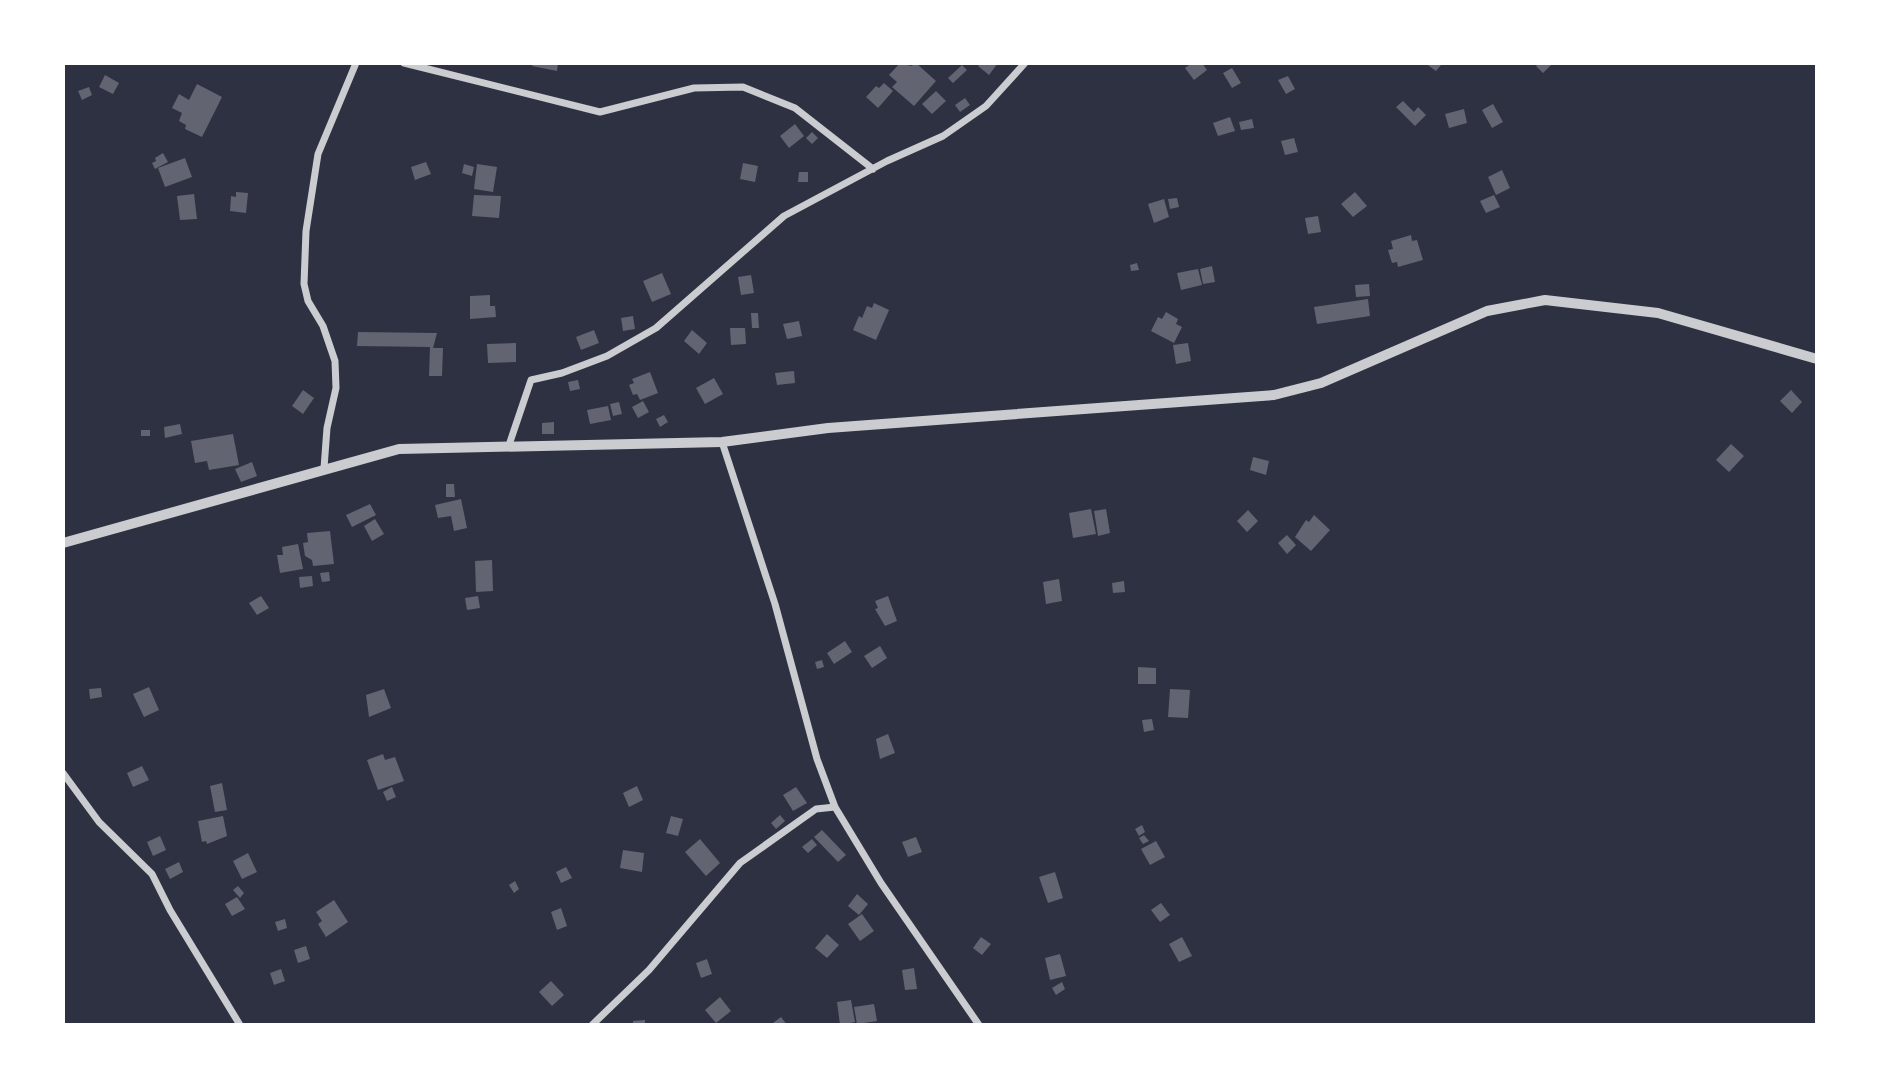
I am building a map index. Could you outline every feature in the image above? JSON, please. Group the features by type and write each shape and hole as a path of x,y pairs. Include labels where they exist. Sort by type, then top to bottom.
{"street":[{"path":"324,468 327,428 335,388 335,361 306,293 306,231 318,154 356,63"},
{"path":"404,63 600,112 694,88 743,87 795,108 873,169"},
{"path":"509,445 531,380 562,373 636,341 656,328 783,216 943,136 986,106 1025,63"},
{"path":"63,543 399,449 722,442 828,428 1274,396 1321,383 1487,311 1545,300 1658,313 1817,359"},
{"path":"722,442 775,604 797,693 835,807 881,883 979,1025"},
{"path":"63,773 99,822 152,874 170,910 240,1025"},
{"path":"592,1025 649,971 740,863 816,809 835,807"}],"building":[{"path":"533,63 558,63 557,71 532,66"},
{"path":"900,63 911,66 916,63 936,81 914,106 892,87 897,82 889,75"},
{"path":"981,63 998,63 989,75 978,66"},
{"path":"1192,63 1202,63 1207,70 1194,80 1185,68"},
{"path":"1425,63 1438,63 1441,65 1436,71"},
{"path":"1539,63 1553,63 1543,73 1536,66"},
{"path":"962,65 967,70 953,83 948,78"},
{"path":"1232,68 1241,83 1232,88 1223,73"},
{"path":"105,75 119,83 113,94 99,87"},
{"path":"1288,76 1295,89 1286,94 1278,80"},
{"path":"884,83 893,91 878,108 866,97 876,86 879,88"},
{"path":"197,84 222,97 202,137 185,129 186,125 179,121 182,113 172,108 179,94 189,100"},
{"path":"89,87 92,95 82,100 78,91"},
{"path":"936,91 946,101 932,114 922,104"},
{"path":"965,98 970,105 960,112 955,105"},
{"path":"1403,101 1414,112 1418,107 1426,115 1415,126 1396,107"},
{"path":"1493,104 1503,122 1492,128 1482,110"},
{"path":"1464,109 1467,123 1449,128 1445,114"},
{"path":"1230,117 1235,131 1218,136 1213,123"},
{"path":"1252,119 1254,128 1241,130 1239,122"},
{"path":"795,124 804,136 789,148 780,136"},
{"path":"812,132 818,138 812,144 806,138"},
{"path":"1294,138 1298,152 1285,155 1281,141"},
{"path":"163,153 168,162 155,169 152,163"},
{"path":"185,158 192,177 165,187 158,168"},
{"path":"426,162 431,174 415,180 411,167"},
{"path":"743,163 758,166 755,182 740,179"},
{"path":"464,164 474,167 472,176 462,173"},
{"path":"477,164 497,167 493,192 474,189"},
{"path":"1502,170 1510,188 1496,195 1488,177"},
{"path":"799,172 808,172 808,182 798,182"},
{"path":"236,192 248,193 246,213 230,211 231,196 236,197"},
{"path":"1355,192 1367,206 1353,217 1341,204"},
{"path":"194,194 197,219 180,220 177,196"},
{"path":"474,195 501,196 499,218 472,216"},
{"path":"1494,195 1500,207 1486,213 1480,201"},
{"path":"1177,198 1179,207 1170,209 1168,199"},
{"path":"1164,199 1169,217 1154,223 1148,204"},
{"path":"1318,216 1321,232 1308,234 1305,218"},
{"path":"1411,235 1412,241 1417,240 1423,260 1398,267 1397,262 1392,263 1388,250 1393,249 1391,241"},
{"path":"1137,263 1139,270 1131,271 1130,265"},
{"path":"1212,266 1215,282 1203,284 1200,269"},
{"path":"1198,269 1202,285 1181,290 1177,273"},
{"path":"662,273 671,294 652,302 643,281"},
{"path":"751,275 754,293 741,295 738,277"},
{"path":"1369,284 1370,296 1356,297 1355,285"},
{"path":"490,295 490,306 495,306 496,317 470,319 470,296"},
{"path":"1368,299 1370,316 1317,324 1314,307"},
{"path":"874,303 889,310 876,340 853,330 859,316 862,318 867,306 872,308"},
{"path":"1166,312 1178,319 1176,324 1182,327 1174,343 1151,331 1158,317 1162,319"},
{"path":"751,313 758,313 759,328 752,328"},
{"path":"633,316 635,329 623,331 621,318"},
{"path":"799,321 802,336 787,339 783,324"},
{"path":"730,328 745,328 746,344 731,345"},
{"path":"594,330 599,343 581,350 576,337"},
{"path":"692,330 707,343 699,354 684,341"},
{"path":"358,332 437,333 433,348 443,348 442,376 429,376 430,347 357,346"},
{"path":"516,343 516,362 488,363 487,344"},
{"path":"1188,343 1191,361 1176,364 1173,345"},
{"path":"794,371 795,383 777,385 775,373"},
{"path":"650,372 658,393 640,400 637,394 633,395 629,385 634,383 632,379"},
{"path":"714,378 723,394 705,404 696,388"},
{"path":"578,380 580,389 570,391 568,382"},
{"path":"303,390 314,398 303,414 292,406"},
{"path":"1791,390 1802,402 1792,413 1780,401"},
{"path":"643,401 649,412 638,418 632,407"},
{"path":"619,402 622,414 613,416 610,404"},
{"path":"608,406 611,420 590,424 587,410"},
{"path":"664,415 668,422 660,427 656,419"},
{"path":"554,422 554,434 542,434 542,423"},
{"path":"180,424 182,434 165,438 164,427"},
{"path":"141,430 150,430 150,436 141,436"},
{"path":"233,434 239,465 209,470 207,461 195,463 191,441"},
{"path":"1731,444 1744,456 1729,472 1716,460"},
{"path":"1253,457 1269,461 1266,475 1250,470"},
{"path":"252,462 257,476 241,482 235,469"},
{"path":"446,484 454,484 455,497 446,497"},
{"path":"461,499 467,528 454,531 451,516 438,518 435,505"},
{"path":"370,504 376,515 352,527 346,515"},
{"path":"1091,509 1096,534 1073,538 1069,513"},
{"path":"1106,509 1110,533 1098,536 1094,511"},
{"path":"1248,510 1258,521 1247,532 1237,521"},
{"path":"1314,515 1330,530 1311,551 1295,537 1306,520 1309,522"},
{"path":"375,519 384,534 372,541 364,526"},
{"path":"330,531 334,564 313,566 312,560 305,556 303,543 308,542 307,533"},
{"path":"1287,535 1296,545 1287,554 1278,543"},
{"path":"298,544 303,569 280,573 277,555 283,555 282,547"},
{"path":"492,560 493,591 476,592 475,561"},
{"path":"329,572 330,581 322,582 320,573"},
{"path":"312,576 313,586 300,588 299,577"},
{"path":"1059,579 1062,601 1046,604 1043,582"},
{"path":"1124,581 1125,592 1113,593 1112,583"},
{"path":"261,596 269,608 257,615 249,603"},
{"path":"478,596 480,608 467,610 465,598"},
{"path":"888,596 897,621 885,626 875,609 878,608 875,601"},
{"path":"845,641 852,652 834,664 827,653"},
{"path":"880,646 887,658 872,668 864,656"},
{"path":"822,660 824,667 817,669 815,662"},
{"path":"1138,667 1156,668 1156,684 1138,684"},
{"path":"149,687 159,710 144,717 133,694"},
{"path":"101,688 102,697 90,699 89,689"},
{"path":"384,689 391,708 369,717 366,695"},
{"path":"1170,689 1190,690 1188,718 1168,717"},
{"path":"1152,719 1154,730 1144,732 1142,720"},
{"path":"888,734 895,753 880,759 876,739"},
{"path":"383,754 385,760 395,757 404,781 378,790 367,760"},
{"path":"142,766 149,780 133,787 127,773"},
{"path":"222,783 227,810 215,812 210,786"},
{"path":"637,786 643,800 629,807 623,793"},
{"path":"392,787 396,797 387,801 383,792"},
{"path":"796,787 807,803 793,811 783,795"},
{"path":"780,815 785,821 776,829 771,823"},
{"path":"223,816 227,836 207,844 206,841 202,842 198,821"},
{"path":"671,816 683,819 678,836 666,833"},
{"path":"1142,825 1145,832 1139,836 1135,829"},
{"path":"822,830 846,855 838,862 814,837"},
{"path":"1144,835 1149,841 1143,844 1139,838"},
{"path":"160,836 166,850 153,856 147,842"},
{"path":"916,837 922,852 908,857 902,842"},
{"path":"700,839 720,863 706,876 685,852"},
{"path":"812,839 817,845 808,853 802,847"},
{"path":"1156,841 1165,857 1150,865 1141,849"},
{"path":"623,850 644,853 642,872 620,868"},
{"path":"248,853 257,872 242,879 233,861"},
{"path":"179,862 183,872 170,879 165,869"},
{"path":"566,867 572,878 561,883 556,872"},
{"path":"1055,872 1063,898 1048,903 1039,877"},
{"path":"515,881 519,889 514,893 509,885"},
{"path":"238,886 244,893 240,898 233,890"},
{"path":"857,894 868,904 859,915 848,906"},
{"path":"237,897 245,909 232,916 225,904"},
{"path":"334,900 348,922 326,937 318,924 322,921 316,912"},
{"path":"1161,903 1170,915 1160,922 1151,910"},
{"path":"561,908 567,926 557,930 551,912"},
{"path":"862,914 874,931 860,941 848,924"},
{"path":"285,919 287,928 278,931 275,922"},
{"path":"827,934 839,945 827,958 815,948"},
{"path":"981,937 991,944 982,955 973,948"},
{"path":"1182,937 1192,956 1179,962 1169,944"},
{"path":"306,946 310,959 298,963 294,950"},
{"path":"1060,954 1066,976 1050,980 1045,958"},
{"path":"707,959 712,974 701,978 696,963"},
{"path":"914,968 917,989 905,990 902,970"},
{"path":"281,969 285,981 274,985 270,973"},
{"path":"551,981 564,995 552,1006 539,992"},
{"path":"1062,982 1065,989 1056,995 1052,988"},
{"path":"720,997 731,1011 716,1023 705,1010"},
{"path":"851,1000 855,1022 840,1025 837,1002"},
{"path":"874,1004 877,1021 857,1024 854,1007"},
{"path":"781,1017 787,1025 774,1025 773,1023"},
{"path":"645,1020 645,1025 633,1025 633,1021"}]}
